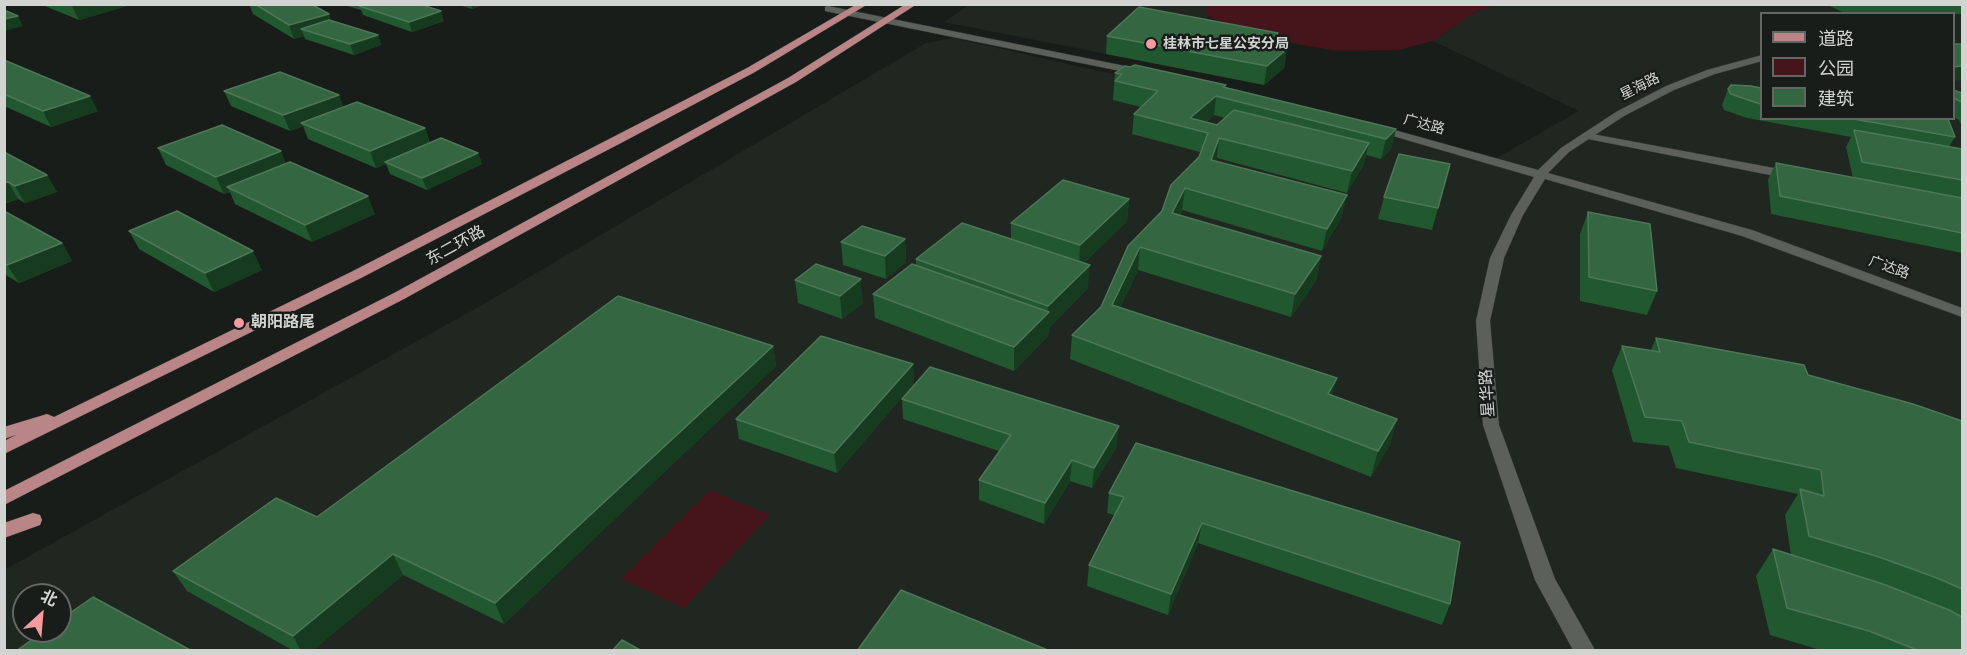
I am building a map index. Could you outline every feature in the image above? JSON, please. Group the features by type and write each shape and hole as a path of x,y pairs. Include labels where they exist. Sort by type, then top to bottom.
{"main road":[{"name":"东二环路","path":"4,448 107,399 617,141 751,70 864,4"},
{"name":"东二环路","path":"4,499 399,296 792,80 913,4"},
{"path":"4,433 107,399"},
{"path":"4,531 33,520"}],"street":[{"path":"828,9 1152,75"},
{"name":"星海路","path":"1544,170 1565,150 1620,114 1670,88 1712,72 1760,58"},
{"name":"广达路","path":"1368,126 1544,170 1747,233 1962,313"},
{"path":"1587,136 1798,176"},
{"name":"星华路","path":"1544,170 1517,215 1497,258 1483,321 1491,425 1545,580 1584,651"}],"shaded area":[{"path":"1499,4 1962,5 1962,650 5,650 4,570 482,305 926,43 953,38 1493,160 1579,111 1433,41 1477,11"},
{"name":"桂林市七星公安分局","path":"969,5 1205,5 1212,37 1263,63 1284,68 1264,85 944,22"}],"green space":[{"path":"1205,5 1499,5 1477,11 1433,41 1398,50 1338,51 1267,39 1207,16"},
{"path":"710,490 770,515 684,608 621,579"}],"building":[{"path":"255,4 311,4 329,14 289,25"},
{"path":"364,4 419,4 441,11 409,22 359,6"},
{"path":"1139,7 1278,33 1265,45 1287,49 1267,66 1107,36"},
{"path":"4,10 18,16 4,19"},
{"path":"329,20 378,35 350,44 301,29"},
{"path":"1955,44 1962,44 1962,66 1955,67"},
{"path":"4,60 90,96 43,111 4,94"},
{"path":"1135,65 1226,85 1223,87 1396,129 1386,139 1216,96 1190,118 1217,125 1234,110 1369,143 1352,171 1219,138 1211,160 1347,195 1327,229 1185,188 1172,213 1321,256 1295,294 1140,247 1112,305 1337,378 1328,394 1397,419 1378,451 1072,335 1101,307 1128,246 1162,211 1171,185 1199,157 1208,133 1134,114 1158,91 1115,81 1122,74 1115,73 1125,66"},
{"path":"280,72 339,95 283,115 224,91"},
{"path":"1731,85 1760,88 1760,104 1731,94 1728,89"},
{"path":"1955,91 1962,93 1962,102 1955,99"},
{"path":"357,102 425,128 370,151 301,123"},
{"path":"1859,120 1948,120 1955,137"},
{"path":"222,125 281,151 216,177 158,148"},
{"path":"1854,130 1962,149 1962,180 1862,162"},
{"path":"441,138 478,153 422,178 385,162"},
{"path":"4,152 47,175 15,186 8,182 4,183"},
{"path":"1399,154 1450,164 1438,208 1384,197"},
{"path":"290,162 368,196 305,225 227,187"},
{"path":"1776,163 1962,198 1962,233 1780,196"},
{"path":"1063,180 1129,199 1080,245 1011,223"},
{"path":"4,211 62,243 7,265 4,263"},
{"path":"177,211 253,251 205,273 129,231"},
{"path":"1588,212 1650,224 1657,291 1589,277"},
{"path":"962,223 1090,265 1048,306 916,259"},
{"path":"862,226 905,239 885,256 841,242"},
{"path":"816,264 861,279 840,296 795,280"},
{"path":"912,264 1049,312 1014,347 873,294"},
{"path":"618,296 773,346 495,603 393,554 293,636 173,571 276,498 317,517"},
{"path":"821,336 913,364 834,453 736,419"},
{"path":"1656,338 1804,365 1808,375 1913,404 1962,421 1962,589 1879,557 1809,536 1800,489 1824,496 1821,470 1689,442 1682,421 1645,417 1622,346 1660,352"},
{"path":"930,367 1119,426 1094,468 1072,460 1045,503 979,480 1011,435 902,399"},
{"path":"1136,443 1460,542 1450,604 1202,523 1171,594 1089,565 1124,497 1109,493"},
{"path":"1773,549 1883,584 1962,617 1962,651 1920,651 1869,631 1787,608"},
{"path":"901,590 1050,651 857,651"},
{"path":"93,597 192,651 16,651 27,643 72,643 72,612"},
{"path":"622,640 642,651 612,651"}],"place":[{"name":"桂林市七星公安分局","path":"1151,44"},
{"name":"朝阳路尾","path":"239,323"}]}
